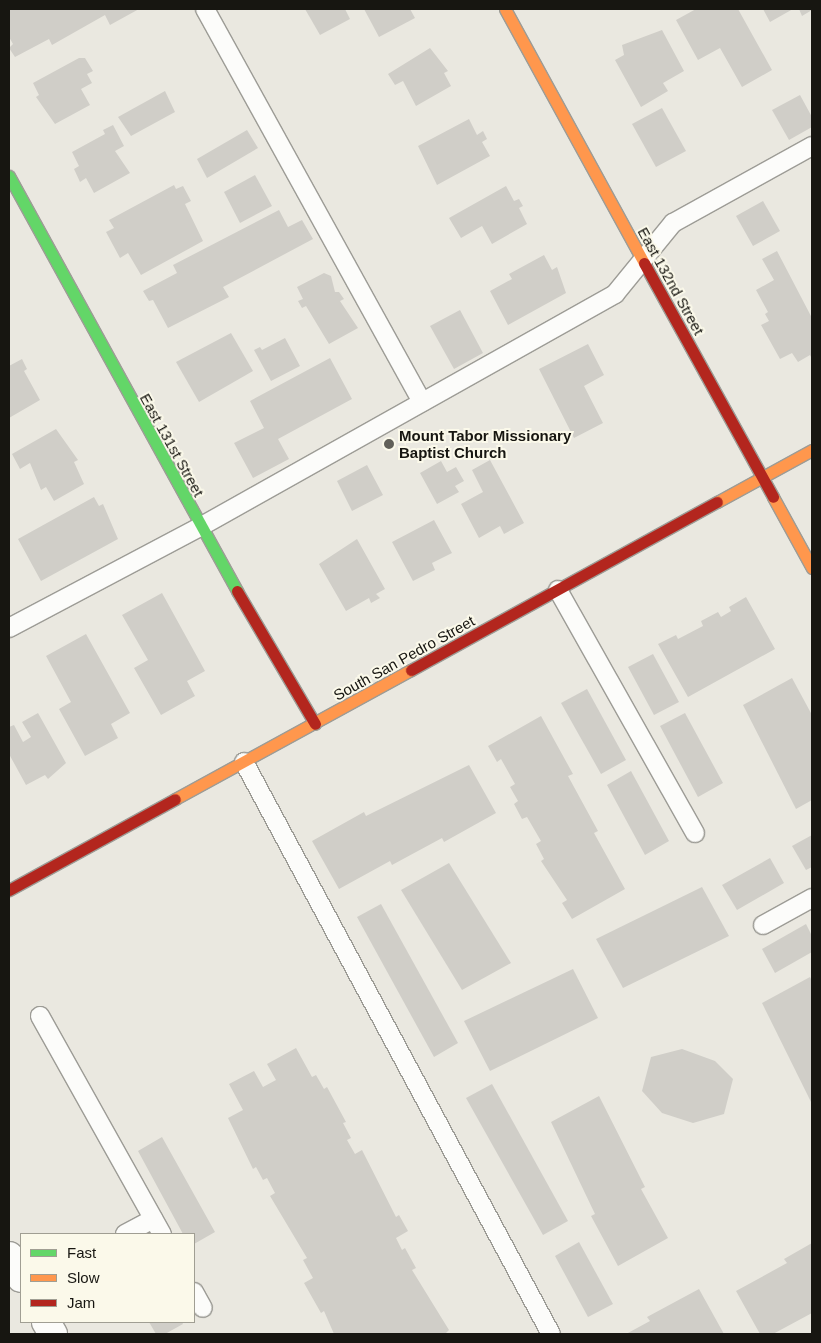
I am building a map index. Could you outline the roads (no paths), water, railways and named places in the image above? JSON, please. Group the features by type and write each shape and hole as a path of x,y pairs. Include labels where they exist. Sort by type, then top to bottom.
{"street":[{"name":"East 132nd Street","path":"509,10 642,259 812,568"},
{"name":"East 131st Street","path":"9,176 200,527 315,724"},
{"name":"South San Pedro Street","path":"9,890 812,450"},
{"path":"9,1256 20,1276"},
{"path":"47,1323 53,1334"}],"lane":[{"path":"205,9 422,402"},
{"path":"9,628 200,527 615,294 673,223 812,146"},
{"path":"558,590 695,833"},
{"path":"244,762 551,1334"},
{"path":"763,925 812,898"},
{"path":"40,1016 161,1233"},
{"path":"127,1233 153,1219"},
{"path":"195,1294 203,1308"}],"place":[{"name":"Mount Tabor Missionary Baptist Church","path":"389,444"}]}
